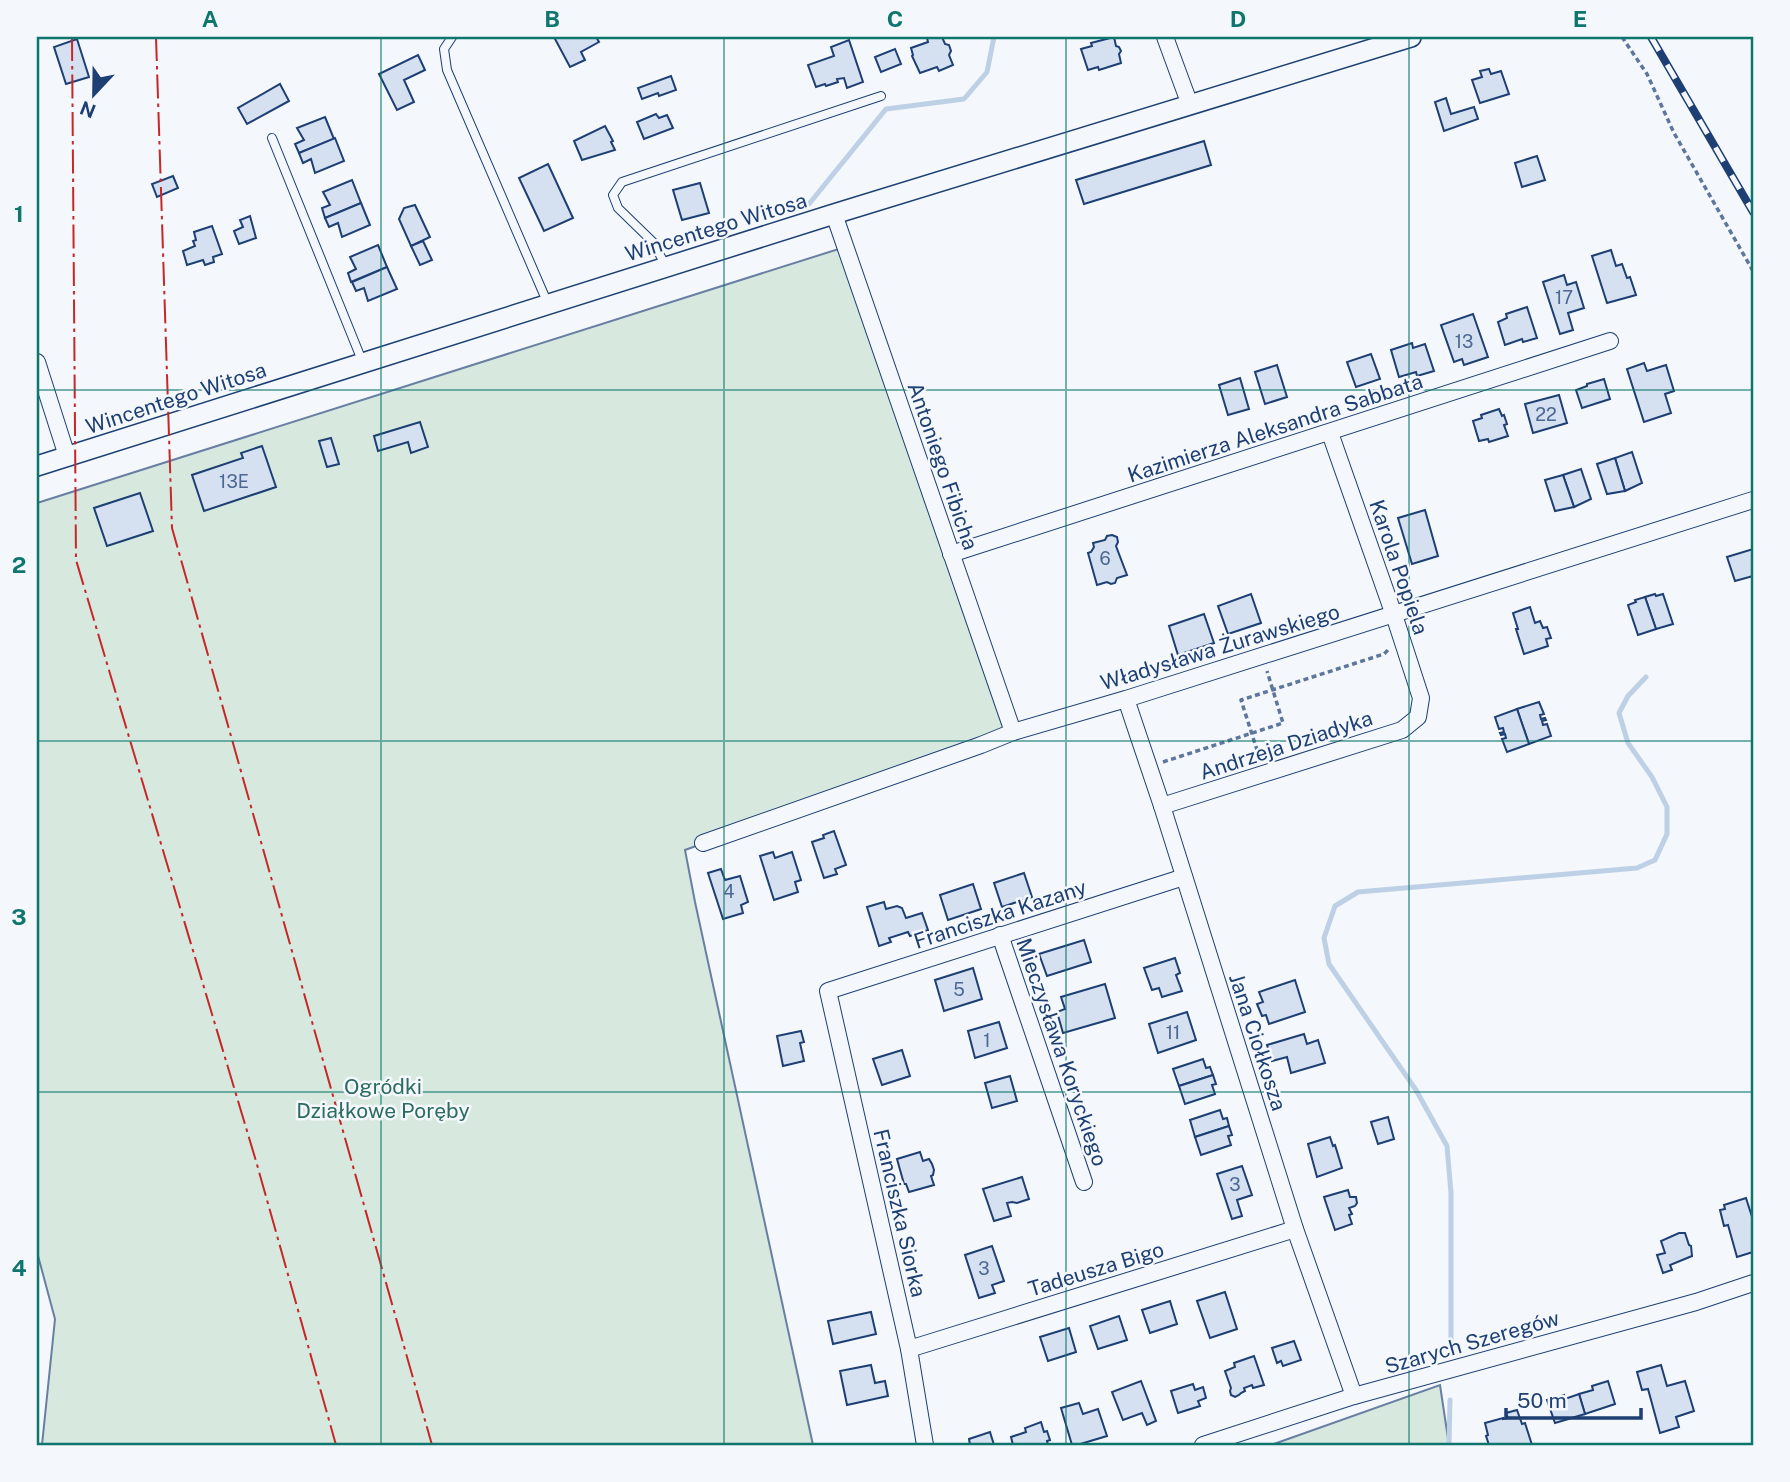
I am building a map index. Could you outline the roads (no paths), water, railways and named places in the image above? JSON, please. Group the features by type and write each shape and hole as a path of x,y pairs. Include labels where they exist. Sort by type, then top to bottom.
{"street":[{"path":"1165,37 1190,104"},
{"name":"Wincentego Witosa","path":"37,466 834,214 1411,37"},
{"name":"Antoniego Fibicha","path":"834,214 1013,732"},
{"name":"Kazimierza Aleksandra Sabbata","path":"951,554 1611,341"},
{"path":"37,362 67,456"},
{"name":"Karola Popiela","path":"1330,433 1421,698 1418,717"},
{"name":"Władysława Żurawskiego","path":"703,843 1013,732 1394,615 1753,500"},
{"name":"Jana Ciołkosza","path":"1126,699 1295,1229 1354,1396"},
{"name":"Andrzeja Dziadyka","path":"1162,806 1402,730 1418,717"},
{"name":"Franciszka Kazany","path":"828,991 1184,877"},
{"name":"Mieczysława Koryckiego","path":"1000,935 1084,1182"},
{"name":"Franciszka Siorka","path":"828,991 909,1349 925,1445"},
{"name":"Tadeusza Bigo","path":"909,1349 1295,1229"},
{"name":"Szarych Szeregów","path":"1203,1445 1354,1396 1696,1302 1753,1283"}],"lane":[{"path":"452,37 444,49 447,70 548,304"},
{"path":"666,267 654,243 618,208 613,195 622,182 881,96"},
{"path":"272,138 363,363"}],"waterway":[{"path":"809,204 886,109 964,99 987,72 994,37"},
{"path":"1451,1348 1451,1193 1447,1146 1416,1090 1329,964 1324,938 1335,906 1358,892 1637,868 1655,860 1667,834 1667,807 1652,777 1628,743 1619,713 1628,696 1646,677"},
{"path":"1449,1445 1450,1400"}],"railway":[{"path":"1651,37 1753,212"}],"park label":[{"name":"Ogródki Działkowe Poręby","path":"383,1098"}]}
